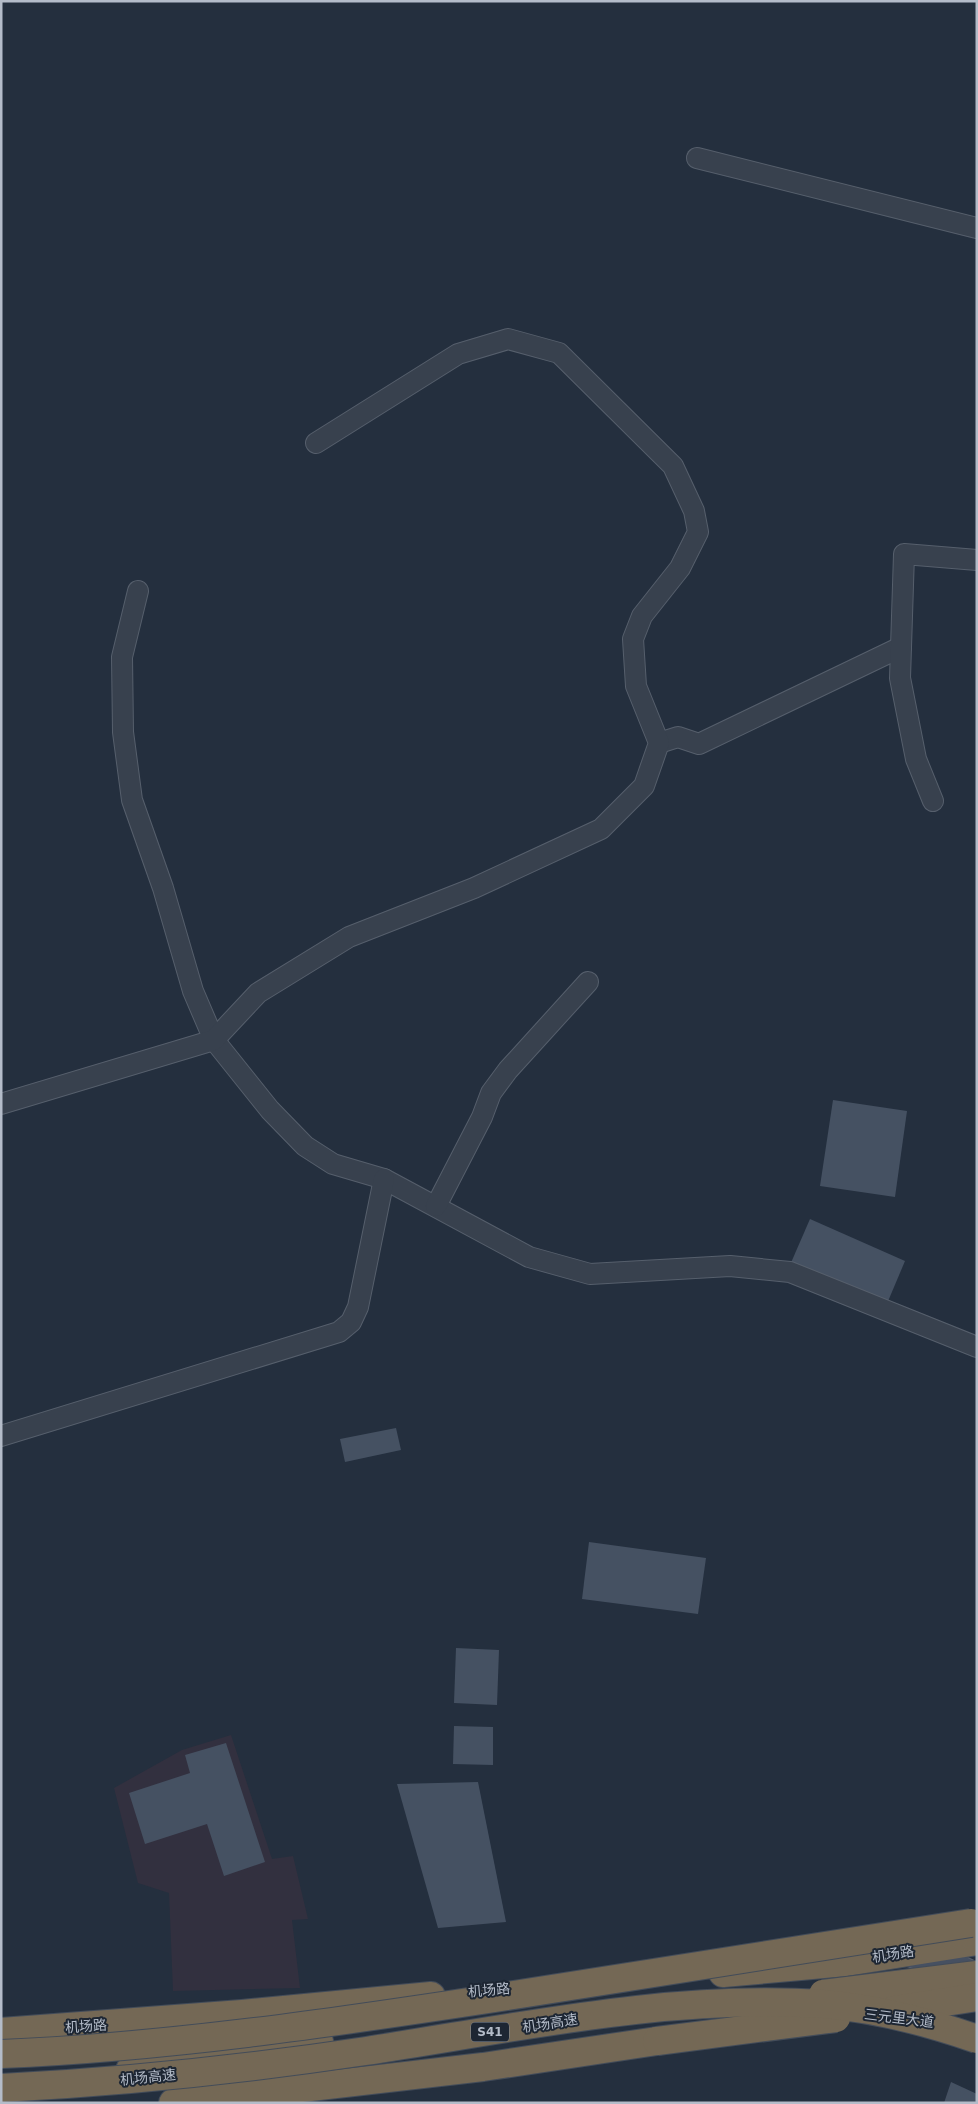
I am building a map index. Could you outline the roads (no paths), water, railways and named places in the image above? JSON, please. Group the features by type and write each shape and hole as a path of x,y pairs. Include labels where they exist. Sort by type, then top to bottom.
{"highway":[{"name":"机场路","path":"1,2032 242,2014 511,1988 846,1962 909,1952 975,1927"},
{"path":"1,2054 102,2048 223,2036 346,2020 975,1927"},
{"path":"846,1962 867,1963 877,1968 883,1974 885,1985 883,1993 876,2000 849,2012"},
{"path":"1,2094 40,2090 214,2052 572,2014 865,1990 977,1977"},
{"path":"173,2103 483,2067 666,2040 898,2010 977,1997"},
{"name":"机场高速","path":"1,2088 212,2071 336,2056 579,2018 695,2004 745,2002 825,2004 905,2018 977,2039"}],"main road":[{"path":"909,1952 946,1963 977,1977"},
{"path":"40,2090 194,2086 267,2080 977,1997"},
{"name":"三元里大道","path":"849,2012 921,2019 977,2034"}],"street":[{"path":"697,158 977,228"},
{"path":"1,1104 214,1040 258,993 350,937 474,888 601,829 644,786 659,743 636,686 633,639 642,616 680,568 698,532 694,511 673,466 559,353 508,339 458,354 316,443"},
{"path":"933,801 916,759 900,678 904,554 977,560"},
{"path":"138,591 122,657 123,732 132,800 162,888 193,991 214,1040 270,1110 305,1146 333,1164 384,1179 436,1206 477,1231 529,1257 590,1274 730,1266 790,1272 977,1347"},
{"path":"659,743 678,736 698,744 901,647"},
{"path":"436,1206 482,1117 491,1092 508,1070 588,982"},
{"path":"1,1436 339,1332 351,1322 358,1307 384,1179"}]}
